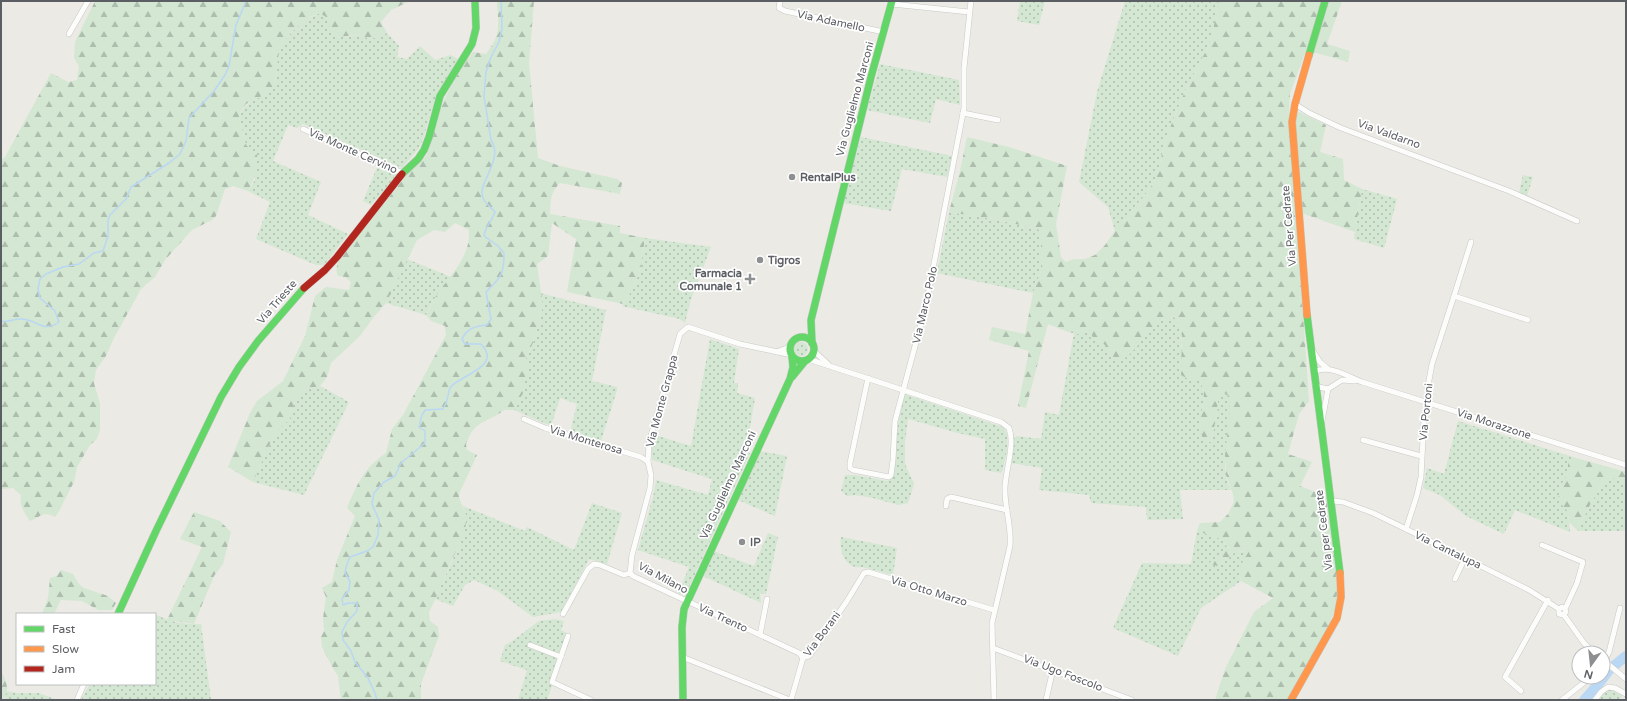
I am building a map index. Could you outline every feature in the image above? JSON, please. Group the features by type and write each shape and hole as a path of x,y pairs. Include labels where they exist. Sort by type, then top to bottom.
{"street":[{"path":"69,34 88,1"},
{"name":"Via Trieste","path":"118,613 156,531 221,397 239,367 258,341 300,291 325,270 337,257 403,173 417,161 425,149 434,114 446,84 464,59 472,43 476,24 475,1"},
{"name":"Via Adamello","path":"780,1 779,8 785,11 884,32"},
{"name":"Via Marco Polo","path":"868,378 850,468 853,470 889,477 891,475 895,421 926,305 963,113 964,68 971,1"},
{"path":"1294,104 1325,1"},
{"path":"892,2 969,12"},
{"name":"Via Guglielmo Marconi","path":"812,343 810,332 811,320 892,2"},
{"name":"Via Valdarno","path":"1294,104 1341,128 1509,191 1577,221"},
{"name":"Via Per Cedrate","path":"1294,104 1292,122 1311,347"},
{"path":"963,113 998,120"},
{"name":"Via Monte Cervino","path":"303,129 403,173"},
{"name":"Via Portoni","path":"1406,529 1421,477 1427,403 1426,390 1432,364 1471,242"},
{"path":"1454,296 1528,320"},
{"name":"Via Guglielmo Marconi","path":"802,337 811,320"},
{"name":"Via Monte Grappa","path":"630,573 629,569 632,555 650,488 651,475 648,462 649,443 680,334 688,327 740,344 775,352"},
{"path":"775,352 787,348 797,338 806,338 812,343 814,351 830,366"},
{"path":"791,344 790,351 792,356"},
{"name":"Via Morazzone","path":"1311,347 1320,362 1328,369 1362,382 1626,465"},
{"name":"Via per Cedrate","path":"1292,700 1331,629 1340,607 1341,580 1333,500 1321,428 1311,347"},
{"path":"807,360 814,351"},
{"path":"775,352 792,356 798,360 807,360 830,366 903,389 1001,422 1009,428 1011,438 1005,487 1011,534 1010,546 992,623 994,700"},
{"name":"Via Guglielmo Marconi","path":"687,601 790,379 793,367 792,356"},
{"name":"Via Guglielmo Marconi","path":"790,379 807,360"},
{"path":"1314,372 1320,369 1328,369"},
{"name":"Via Morazzone","path":"1328,389 1342,380 1362,382"},
{"path":"1315,384 1319,387 1328,389 1321,428"},
{"name":"Via Monterosa","path":"524,419 545,428 641,457 648,462"},
{"path":"1363,440 1422,456"},
{"path":"946,506 947,499 951,497 1007,510"},
{"name":"Via Cantalupa","path":"1333,500 1373,513 1548,600 1559,608 1562,607 1565,609"},
{"path":"1542,544 1583,562 1577,583 1565,609 1566,612 1564,615"},
{"path":"1455,579 1465,558"},
{"name":"Via Milano","path":"564,614 588,569 594,564 624,575 630,573 633,576 687,601 683,617 683,700"},
{"name":"Via Otto Marzo","path":"864,573 868,572 994,610"},
{"name":"Via Borani","path":"791,700 803,658 809,656 848,601 864,573"},
{"name":"Via Trento","path":"760,635 768,599"},
{"path":"1522,691 1505,677 1548,600"},
{"name":"Via Trento","path":"687,601 799,652 803,658"},
{"name":"Via Cantalupa","path":"1559,608 1559,614 1564,615 1585,645"},
{"path":"1611,645 1620,608"},
{"path":"568,636 552,682 592,700"},
{"path":"530,645 561,657"},
{"name":"Via Ugo Foscolo","path":"993,648 1053,669 1132,700"},
{"path":"682,657 791,700"},
{"path":"1611,666 1626,679"},
{"path":"1046,700 1053,669"},
{"path":"77,700 84,685"},
{"path":"1562,700 1581,685"},
{"path":"1595,700 1601,692 1608,687 1615,688 1626,694"}],"green space":[{"path":"95,1 410,1 391,10 381,22 387,33 371,39 358,35 336,37 331,30 326,17 320,13 312,16 290,33 279,50 275,84 268,93 246,104 239,117 246,145 257,155 256,173 248,191 233,186 225,189 216,216 212,220 192,230 165,260 155,277 141,289 113,340 106,356 96,370 94,383 100,404 100,429 97,439 90,445 77,467 74,482 55,517 45,514 30,521 22,509 21,495 13,488 1,489 1,160 5,157 51,73 68,82 77,80 79,66 74,58 75,42"},
{"path":"497,1 534,1 529,63 538,158 560,166 617,179 622,183 620,194 560,183 554,190 550,214 620,226 620,233 645,238 641,266 634,287 623,304 567,292 576,239 552,223 548,256 537,264 543,306 535,338 525,361 529,369 524,380 524,391 514,410 504,410 481,423 469,436 466,444 467,450 477,455 459,494 466,516 466,526 460,543 429,612 430,621 438,627 439,636 421,684 421,700 341,700 338,676 322,647 321,637 324,631 323,618 326,597 322,588 332,582 337,560 355,516 347,508 354,491 362,477 372,465 386,453 392,429 403,415 446,335 445,326 431,321 426,315 438,293 462,260 469,241 469,230 455,223 445,232 434,230 417,240 386,303 360,336 331,363 327,377 320,386 300,392 294,402 294,411 290,418 277,432 267,449 253,482 228,467 250,413 257,401 283,381 305,336 315,296 326,287 349,290 351,282 345,277 338,276 337,274 339,260 406,176 427,155 438,114 457,72 473,52 486,54 495,41 498,29"},
{"path":"1020,1 1045,1 1039,25 1017,21"},
{"path":"1125,1 1219,1 1208,47 1186,89 1173,120 1165,142 1156,179 1146,194 1115,231 1108,207 1079,182 1097,92"},
{"path":"1219,1 1342,1 1327,44 1350,51 1348,62 1306,50 1290,94 1288,127 1299,112 1326,125 1320,152 1343,159 1344,180 1362,189 1355,232 1296,211 1309,401 1299,414 1288,454 1312,462 1300,486 1328,497 1338,580 1336,606 1328,628 1288,700 1215,700 1225,669 1254,612 1273,598 1241,581 1238,570 1249,551 1235,552 1222,564 1217,566 1209,563 1229,548 1221,539 1197,531 1200,523 1220,522 1228,514 1234,502 1233,494 1226,475 1225,455 1230,408 1227,393 1218,396 1217,414 1211,442 1203,440 1201,422 1204,390 1200,381 1192,381 1181,375 1182,329 1174,317 1158,323 1129,355 1117,362 1105,345 1093,338 1089,329 1082,335 1068,332 1048,324 1026,408 1018,406 1029,351 989,340 992,327 1025,334 1033,293 1041,271 1041,230 995,219 949,212 967,137 1009,147 1067,166 1056,224 1061,257 1066,262 1074,259 1085,259 1095,255 1105,245 1124,218 1146,194 1156,179 1165,142 1173,120 1186,89 1208,47"},
{"path":"320,13 327,17 331,30 344,37 358,35 371,39 387,33 399,46 397,57 407,59 420,46 435,60 451,55 459,60 437,93 419,148 402,168 303,124 297,128 288,125 273,161 321,182 308,215 348,234 324,265 316,265 256,239 270,202 248,191 255,180 239,117 246,106 265,94 274,85 278,52 291,32 302,23"},
{"path":"880,64 959,80 960,105 936,99 930,123 867,110"},
{"path":"861,137 952,156 947,177 902,169 891,211 843,203"},
{"path":"378,165 395,172 397,176 371,205 363,201"},
{"path":"1523,175 1533,177 1527,196 1519,193"},
{"path":"1362,189 1397,199 1384,248 1354,239"},
{"path":"949,212 995,219 1041,230 1041,271 1033,293 937,273"},
{"path":"645,238 711,247 691,299 685,323 680,319 622,306 634,287 641,266"},
{"path":"407,259 451,277 432,302 426,315 386,303"},
{"path":"540,293 606,310 592,381 617,387 617,390 601,441 570,432 577,404 560,398 551,426 514,410 524,391 524,380 529,369 525,361 535,338 543,306"},
{"path":"1174,317 1182,329 1181,347 1192,381 1200,381 1204,390 1201,422 1203,440 1211,442 1217,414 1218,396 1227,393 1230,406 1230,418 1225,470 1231,490 1180,490 1183,519 1147,520 1146,507 1091,503 1089,495 1039,490 1042,468 1011,463 1014,439 1016,436 1041,439 1045,412 1059,415 1074,333 1082,335 1089,329 1093,338 1105,345 1117,361 1129,354 1158,323"},
{"path":"710,339 739,349 734,383 738,383 737,393 755,398 746,451 750,453 686,594 678,594 689,567 638,550 653,497 656,480 708,495 712,479 652,460 652,444 655,435 691,446"},
{"path":"798,342 804,342 808,346 808,352 804,356 798,356 794,352 794,346"},
{"path":"320,386 349,402 304,495 253,482 267,449 277,432 290,418 294,411 294,402 300,392"},
{"path":"904,394 1003,427 1006,431 1007,442 1003,470 1001,473 985,470 985,439 908,419 905,442 905,464 914,484 908,503 898,505 873,498 855,495 847,496 841,491 845,475 856,475 887,481 894,476 898,423"},
{"path":"1458,421 1573,457 1568,461 1568,474 1560,487 1568,512 1570,532 1515,510 1504,534 1466,516 1440,495 1423,488 1427,468 1444,474"},
{"path":"759,451 787,456 775,516 738,500"},
{"path":"1573,457 1626,472 1626,481 1608,477 1591,503 1578,531 1569,522 1568,512 1558,500 1560,487 1568,474 1568,461"},
{"path":"1608,477 1626,481 1626,526 1624,531 1578,531 1591,503"},
{"path":"592,503 622,513 607,564 589,559 561,612 533,617 498,591 474,580 465,585 453,606 435,599 461,541 466,516 463,506 525,531 527,527 574,550"},
{"path":"194,512 220,521 231,532 223,564 214,576 194,624 167,620 202,547 180,539"},
{"path":"1197,531 1221,539 1229,549 1210,563 1217,566 1222,564 1235,552 1250,551 1238,570 1241,581 1201,608 1178,656 1113,628 1142,563 1191,564"},
{"path":"768,533 778,537 766,594 760,593 761,603 703,576 713,554 716,552 754,566"},
{"path":"841,537 897,548 893,575 851,565 844,558 842,553"},
{"path":"61,570 73,574 79,584 84,588 108,596 116,603 112,610 98,610 82,601 61,600 54,613 42,613 48,598 50,578 57,576"},
{"path":"157,615 167,620 190,624 201,624 211,700 81,700 89,685 156,685"},
{"path":"555,619 564,621 561,630 570,635 547,700 518,700 527,670 500,661 505,645 539,621"},
{"path":"1,671 7,686 5,697 2,700"},
{"path":"1609,688 1622,696 1619,700 1598,700"},
{"path":"7,691 16,693 39,693 57,700 6,700 4,698"}],"waterway":[{"path":"1,321 6,322 17,319 26,319 43,326 53,325 59,322 55,311 40,298 38,289 40,279 46,274 63,267 79,264 94,253 103,251 108,236 108,220 110,215 126,199 131,187 169,163 180,154 186,141 189,118 214,91 225,75 229,66 236,25 246,1"},
{"path":"377,700 368,678 355,662 351,651 343,640 342,632 347,622 357,611 357,603 348,603 343,605 342,599 349,590 350,581 345,573 346,567 350,557 367,551 373,547 378,535 379,520 372,504 374,493 384,482 395,476 401,463 425,443 425,431 419,427 425,410 443,409 450,388 477,370 487,359 487,352 481,344 465,344 462,339 466,332 476,327 487,325 491,319 486,292 501,275 503,266 504,253 498,246 484,236 495,212 485,202 482,194 494,156 494,148 491,140 484,96 486,72 491,57 499,42 502,29 501,1"},
{"path":"1584,700 1610,669 1626,656"}],"traffic: fast":[{"path":"402,174 418,159 424,150 440,96 472,44 476,28 475,1"},
{"path":"812,343 811,320 871,77 892,1"},
{"path":"1309,55 1325,1"},
{"path":"118,613 156,531 221,397 239,367 258,341 304,288"},
{"path":"1307,315 1340,573"},
{"path":"802,337 807,338 813,344 814,349 813,354 807,360 802,361 797,360 791,354 790,349 791,344 797,338 802,337"},
{"path":"683,700 682,627 684,609 790,379 793,367 792,357"},
{"path":"792,377 805,361"}],"traffic: slow":[{"path":"1307,315 1292,122 1295,104 1309,55"},
{"path":"1291,700 1337,618 1341,597 1340,573"}],"traffic: jam":[{"path":"304,288 325,270 337,257 402,174"}],"place":[{"name":"RentalPlus","path":"792,177"},
{"name":"Tigros","path":"760,260"},
{"name":"Farmacia Comunale 1","path":"750,279"},
{"name":"IP","path":"742,542"}]}
